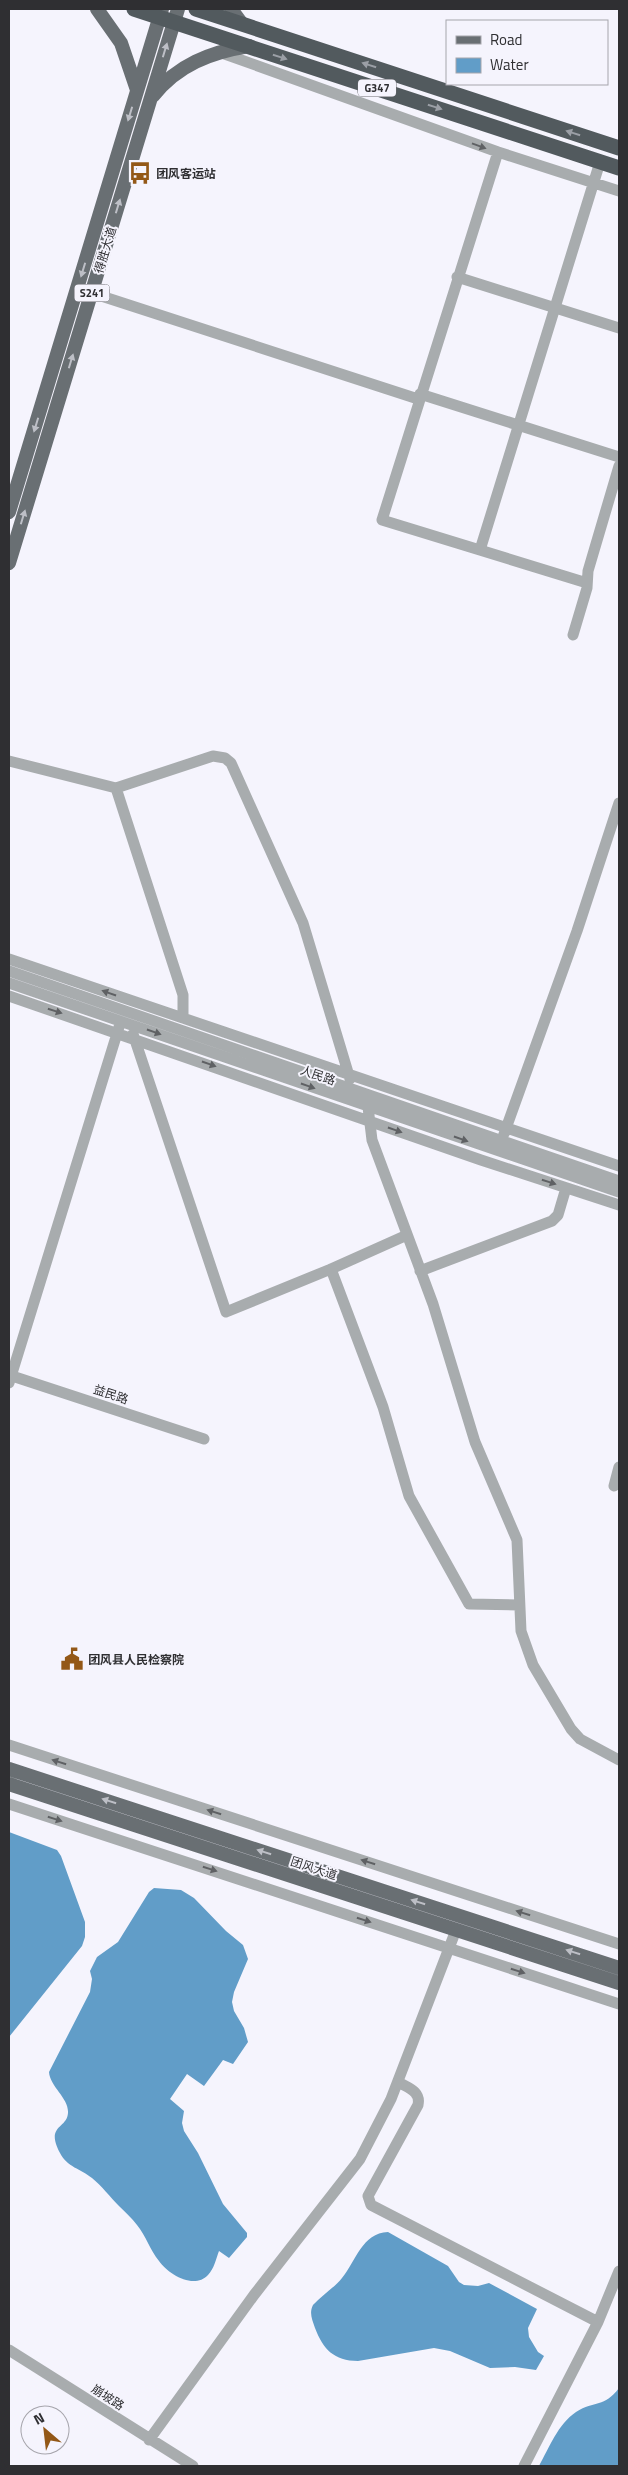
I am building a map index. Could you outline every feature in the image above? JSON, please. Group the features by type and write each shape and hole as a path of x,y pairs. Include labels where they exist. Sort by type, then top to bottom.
{"highway":[{"name":"G347","path":"134,9 169,14 249,46 619,168"},
{"name":"G347","path":"196,9 619,148"}],"main road":[{"path":"97,9 121,43 137,90"},
{"path":"230,9 242,24"},
{"name":"得胜大道","path":"9,512 137,90 169,14"},
{"name":"得胜大道","path":"9,563 150,101 169,14"},
{"path":"150,101 164,84 181,70 219,52 249,46"},
{"name":"团风大道","path":"9,1769 619,1968"},
{"name":"团风大道","path":"9,1784 619,1983"}],"street":[{"path":"219,52 498,152 619,191"},
{"path":"498,152 419,396 382,520 587,583"},
{"path":"480,550 600,162"},
{"path":"457,277 619,328"},
{"path":"92,293 419,396 619,456"},
{"path":"573,635 587,583 588,571 619,466"},
{"path":"9,761 116,788 213,756 221,756 231,763 303,923 353,1090"},
{"path":"116,788 183,995 183,1018"},
{"path":"502,1142 577,931 619,803"},
{"path":"9,959 619,1166"},
{"name":"人民路","path":"9,972 619,1181"},
{"name":"人民路","path":"9,983 619,1192"},
{"path":"9,996 619,1205"},
{"path":"10,1378 117,1032 125,1022 135,1038 226,1312 331,1269 407,1235"},
{"path":"368,1107 372,1140 420,1271 475,1442 517,1540 518,1605 521,1631 533,1666 571,1729 586,1743 619,1760"},
{"path":"420,1271 552,1221 558,1215 566,1188"},
{"path":"331,1269 383,1407 405,1485 419,1515 469,1604 518,1605"},
{"name":"益民路","path":"10,1378 204,1439"},
{"path":"614,1486 619,1467"},
{"path":"9,1745 619,1944"},
{"path":"9,1804 619,2004"},
{"path":"149,2440 254,2295 360,2159 391,2100 456,1930"},
{"path":"398,2082 416,2092 419,2098 418,2105 368,2196 370,2205 598,2322"},
{"path":"524,2466 598,2322 619,2271"},
{"name":"崩坡路","path":"9,2350 192,2466"}],"water":[{"path":"9,1832 57,1850 61,1856 85,1922 85,1937 82,1946 9,2037"},
{"path":"154,1888 181,1890 194,1898 226,1931 243,1945 248,1959 234,1992 232,2002 248,2042 233,2064 223,2060 204,2086 187,2074 170,2099 184,2111 182,2123 184,2131 198,2153 223,2204 247,2233 247,2237 229,2258 219,2251 210,2273 196,2281 189,2281 175,2275 163,2266 131,2217 96,2181 66,2162 56,2144 55,2137 58,2128 67,2118 68,2108 53,2083 49,2072 90,1992 92,1979 90,1971 97,1957 118,1942 149,1892"},
{"path":"388,2232 448,2266 459,2282 464,2285 478,2286 489,2283 537,2309 528,2328 529,2337 538,2352 544,2356 536,2370 515,2367 490,2368 450,2351 434,2348 358,2361 342,2359 330,2352 315,2328 311,2313 313,2305 342,2278 361,2249 372,2237"},
{"path":"619,2388 619,2466 539,2466 554,2437 570,2417 583,2408 604,2401"}],"place":[{"name":"团风客运站","path":"140,173"},
{"name":"团风县人民检察院","path":"72,1659"}]}
